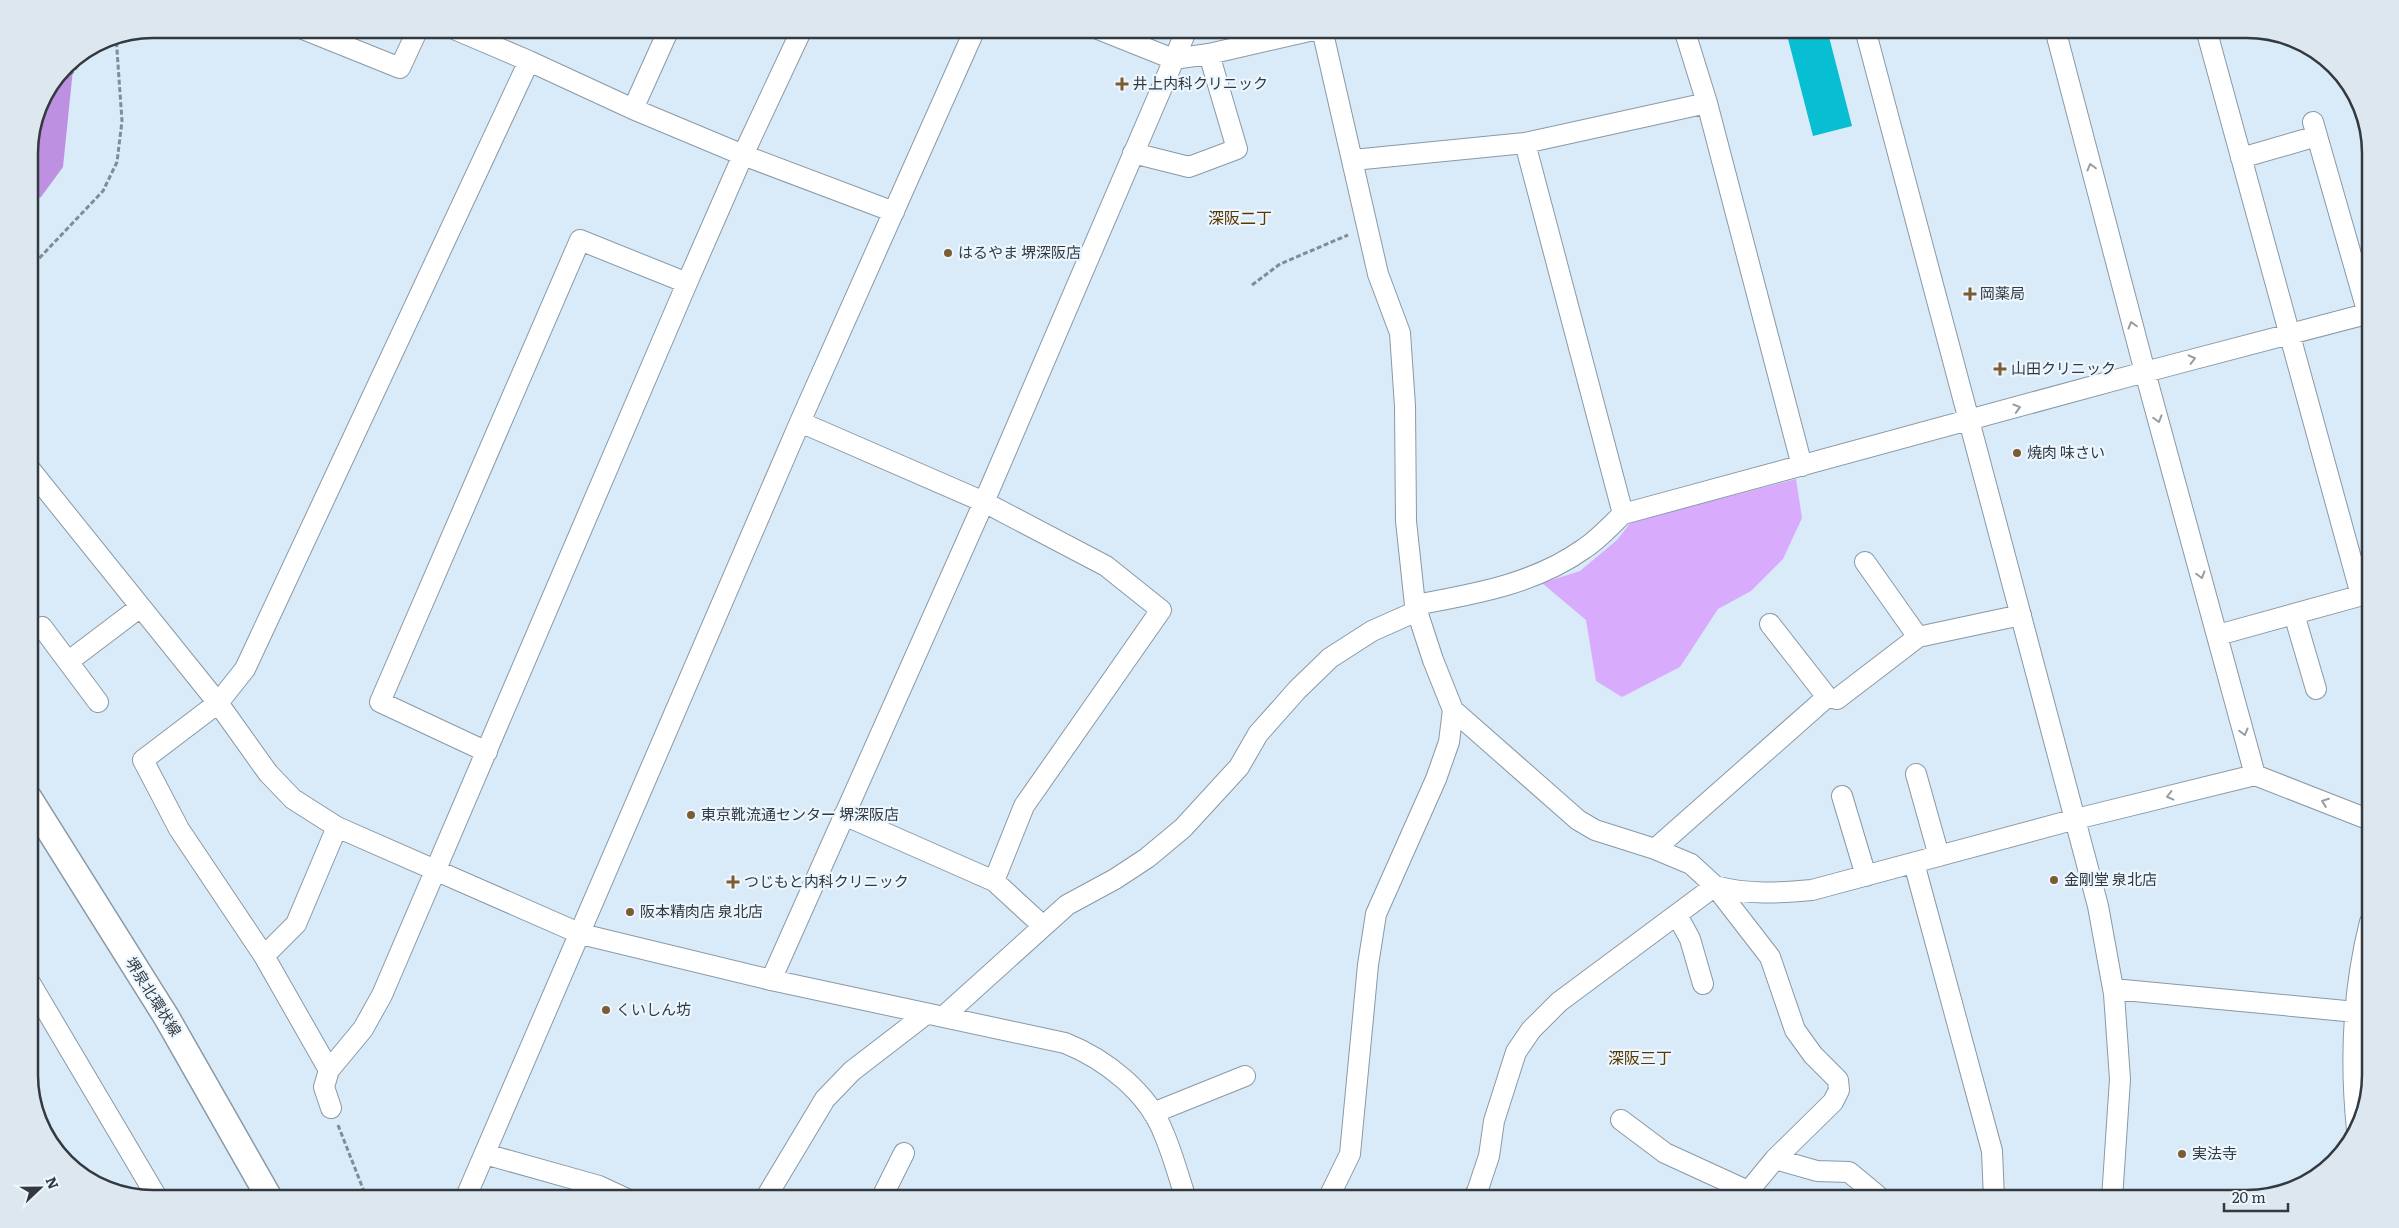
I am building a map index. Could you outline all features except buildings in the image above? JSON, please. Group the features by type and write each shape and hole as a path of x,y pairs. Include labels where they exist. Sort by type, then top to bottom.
{"main road":[{"name":"堺泉北環状線","path":"38,812 167,1018 265,1190"}],"street":[{"path":"326,38 400,68 414,38"},
{"path":"475,38 633,109 743,155 894,212"},
{"path":"633,109 665,38"},
{"path":"331,1108 324,1087 329,1070 363,1029 382,995 434,869 487,752 687,283 743,155 798,38"},
{"path":"469,1190 581,934 800,422 971,38"},
{"path":"1120,38 1173,60 1279,38"},
{"path":"771,980 984,502 1183,38"},
{"path":"1324,38 1378,274 1400,334 1405,406 1406,521 1416,608 1433,660 1453,710 1578,820 1595,830 1655,849 1691,864 1715,886 1770,957 1795,1030 1813,1055 1838,1080 1839,1090 1832,1102 1775,1159 1749,1190"},
{"path":"1687,38 1707,103 1802,466"},
{"path":"1867,38 2098,906 2113,988 2120,1079 2113,1190"},
{"path":"2058,38 2145,372 2255,775"},
{"path":"2208,38 2289,334 2361,579"},
{"path":"1133,153 1189,167 1237,149 1209,54"},
{"path":"329,1070 264,956 179,829 142,760 218,704 245,669 529,61"},
{"path":"1353,160 1525,143 1707,103"},
{"path":"2241,158 2315,129 2361,287"},
{"path":"1525,143 1622,514"},
{"path":"487,752 380,702 580,240 687,283"},
{"path":"770,1190 825,1098 852,1071 934,1016 1067,905 1115,879 1147,858 1183,828 1238,767 1258,734 1297,690 1330,658 1372,631 1416,608 1525,580 1564,562 1580,552 1622,514 2145,372 2361,316"},
{"path":"800,422 984,502 1106,566 1161,610 1024,806 994,880"},
{"path":"38,479 139,608 218,704 268,772 293,799 337,827 581,934 771,980 1065,1043 1087,1052 1111,1069 1145,1101 1164,1132 1183,1190"},
{"path":"1865,562 1918,637"},
{"path":"2218,635 2361,595"},
{"path":"69,661 139,608"},
{"path":"2294,614 2316,689"},
{"path":"1770,624 1827,697 1837,699 1918,637 2021,615"},
{"path":"42,627 98,702"},
{"path":"1655,849 1827,697"},
{"path":"1332,1190 1350,1154 1368,965 1376,914 1436,779 1449,742 1453,710"},
{"path":"1916,774 1939,856"},
{"path":"1715,886 1738,892 1779,893 1812,890 2076,819 2255,775 2362,817"},
{"path":"1842,796 1866,876"},
{"path":"844,815 994,880 1043,926"},
{"path":"264,956 296,924 337,827"},
{"path":"1914,863 1992,1151 1994,1190"},
{"path":"1478,1190 1489,1156 1494,1121 1516,1052 1531,1030 1559,1002 1715,886"},
{"path":"1676,915 1692,946 1704,984"},
{"path":"2355,1111 2353,1085 2356,1012 2362,974"},
{"path":"2113,988 2356,1012"},
{"path":"38,996 153,1190"},
{"path":"1153,1113 1245,1076"},
{"path":"1621,1120 1665,1152 1736,1190"},
{"path":"886,1190 904,1153"},
{"path":"485,1154 608,1190"},
{"path":"1775,1159 1817,1171 1849,1172 1870,1190"}],"path":[{"path":"38,260 103,191 117,162 122,121 117,44"},
{"path":"62,82 65,81 76,67"},
{"path":"1252,285 1280,264 1368,226"},
{"path":"331,1108 363,1190"}],"shaded area":[{"path":"73,69 63,167 38,198 38,138 41,123 49,102 61,83"},
{"path":"1796,479 1802,518 1783,559 1751,591 1718,609 1680,667 1622,697 1596,681 1586,620 1542,583 1580,571 1617,540 1631,522"}],"place":[{"name":"井上内科クリニック","path":"1122,84"},
{"name":"はるやま 堺深阪店","path":"948,253"},
{"name":"岡薬局","path":"1970,294"},
{"name":"山田クリニック","path":"2000,369"},
{"name":"焼肉 味さい","path":"2017,453"},
{"name":"東京靴流通センター 堺深阪店","path":"691,815"},
{"name":"金剛堂 泉北店","path":"2054,880"},
{"name":"つじもと内科クリニック","path":"733,882"},
{"name":"阪本精肉店 泉北店","path":"630,912"},
{"name":"くいしん坊","path":"606,1010"},
{"name":"実法寺","path":"2182,1154"}],"district":[{"name":"深阪二丁","path":"1240,218"},
{"name":"深阪三丁","path":"1640,1058"}]}
